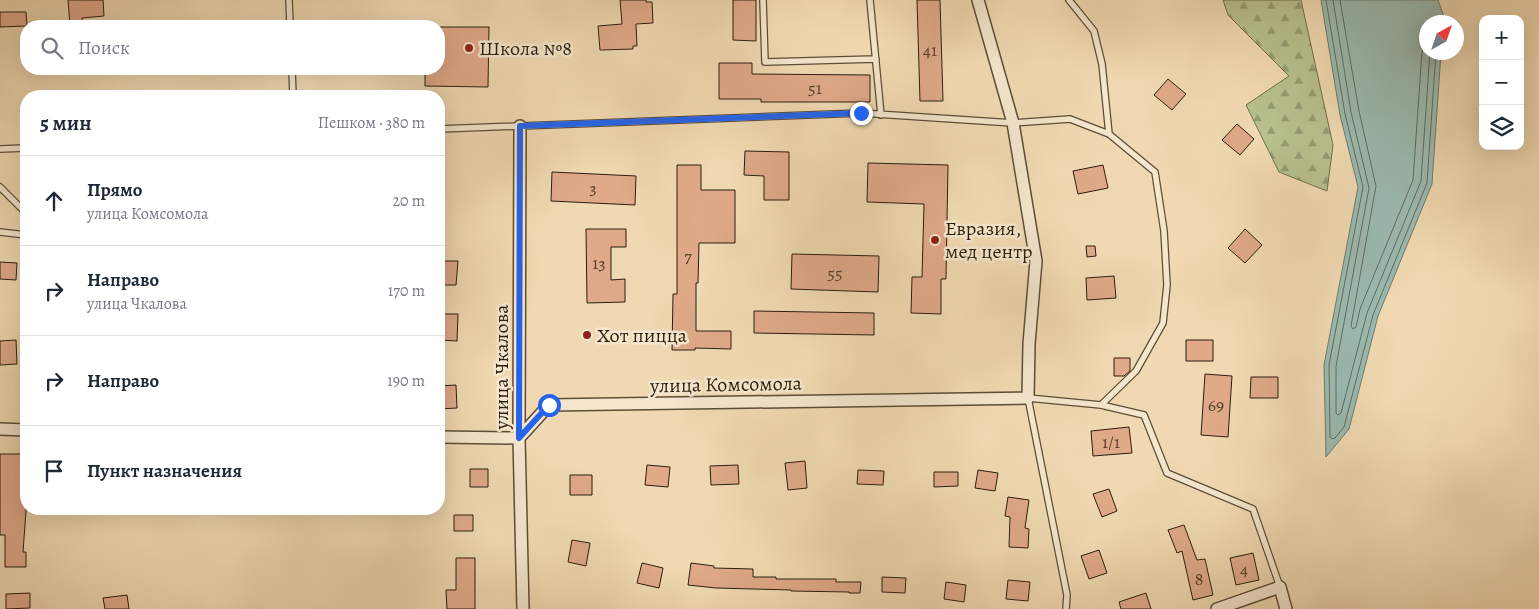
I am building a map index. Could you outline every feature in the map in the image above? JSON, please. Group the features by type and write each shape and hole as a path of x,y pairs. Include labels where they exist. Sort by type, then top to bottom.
{"street":[{"path":"978,0 1013,123 1036,261 1029,344 1028,398"},
{"name":"улица Чкалова","path":"520,126 519,438 523,609"},
{"name":"улица Комсомола","path":"519,438 549,405 1028,398"},
{"path":"0,429 20,430"},
{"path":"445,437 519,438"},
{"path":"1217,609 1280,587 1286,609"}],"lane":[{"path":"289,0 290,20"},
{"path":"763,0 765,62 876,59"},
{"path":"870,0 881,115"},
{"path":"1069,0 1094,31 1102,64 1109,134"},
{"path":"292,75 293,90"},
{"path":"445,129 861,113 1013,123 1070,119 1109,134 1155,172 1164,231 1167,285 1163,323 1136,371 1101,405"},
{"path":"0,149 20,148"},
{"path":"0,187 20,207"},
{"path":"0,232 20,234"},
{"path":"1066,609 1067,595 1028,398 1101,405 1144,415 1167,473 1254,509 1280,587"}],"green space":[{"path":"1223,0 1301,0 1333,145 1327,191 1279,172 1246,105 1289,76 1228,15"}],"water":[{"path":"1321,0 1438,0 1443,15 1419,15 1419,60 1441,60 1432,184 1378,316 1349,429 1326,457 1324,365 1358,187 1340,115"}],"building":[{"path":"68,0 103,0 104,16 70,20"},
{"path":"620,0 646,0 646,2 652,2 653,23 636,24 637,46 633,46 633,49 600,50 598,26 622,24"},
{"path":"733,0 756,0 756,41 733,40"},
{"path":"917,0 940,0 943,101 920,101"},
{"path":"0,12 26,12 27,20 20,20 20,26 0,27"},
{"path":"445,27 489,27 488,87 425,86 425,75 445,75"},
{"path":"719,63 752,63 752,74 870,75 870,102 761,102 761,99 719,99"},
{"path":"1168,79 1186,94 1172,110 1154,95"},
{"path":"1237,124 1254,139 1240,155 1222,140"},
{"path":"745,151 789,152 789,200 764,200 764,176 744,175"},
{"name":"Евразия, мед центр","path":"868,163 948,165 946,279 941,279 941,314 911,313 912,277 922,277 924,204 867,202"},
{"path":"677,165 701,165 701,190 735,190 735,243 699,243 698,283 696,283 696,331 731,331 731,349 695,348 695,350 672,350 673,294 677,294"},
{"path":"1103,165 1108,188 1078,194 1073,171"},
{"path":"552,172 636,176 635,205 551,201"},
{"path":"586,229 626,229 626,247 611,247 611,280 625,279 625,302 587,303"},
{"path":"1245,229 1262,245 1245,263 1228,248"},
{"path":"1086,246 1095,246 1096,256 1087,257"},
{"path":"792,254 879,256 878,292 791,289"},
{"path":"445,261 458,261 456,285 445,285"},
{"path":"0,262 17,263 16,280 0,279"},
{"path":"1114,276 1116,298 1087,300 1086,278"},
{"path":"754,311 874,313 874,335 754,333"},
{"path":"445,314 458,314 457,341 445,340"},
{"path":"16,340 17,364 0,365 0,341"},
{"path":"1186,340 1213,340 1213,361 1186,361"},
{"path":"1114,358 1130,358 1130,371 1124,376 1114,376"},
{"path":"1205,374 1232,376 1228,437 1201,435"},
{"path":"1251,377 1278,377 1278,398 1250,398"},
{"path":"456,385 457,408 445,409 445,386"},
{"path":"1129,427 1132,453 1093,456 1091,431"},
{"path":"0,454 20,454 20,515 26,515 23,552 26,552 26,567 5,567 5,535 0,535"},
{"path":"805,461 807,488 788,490 785,463"},
{"path":"647,465 670,467 668,487 645,485"},
{"path":"738,465 739,484 711,485 710,466"},
{"path":"470,469 488,469 488,487 470,487"},
{"path":"858,470 884,471 883,485 857,484"},
{"path":"978,470 998,473 995,491 975,488"},
{"path":"934,472 958,472 958,486 934,487"},
{"path":"570,475 592,475 592,495 570,495"},
{"path":"1109,489 1117,511 1102,517 1093,494"},
{"path":"1008,497 1029,500 1025,528 1029,529 1028,548 1009,547 1010,517 1005,516"},
{"path":"454,515 473,515 473,531 454,531"},
{"path":"1184,525 1197,560 1205,559 1213,595 1193,600 1182,551 1177,553 1168,530"},
{"path":"572,540 590,543 586,566 568,562"},
{"path":"1099,550 1107,573 1089,579 1081,556"},
{"path":"1253,553 1259,580 1236,585 1230,558"},
{"path":"456,558 475,558 475,609 447,609 446,590 456,590"},
{"path":"642,563 663,568 659,588 637,583"},
{"path":"691,563 714,566 714,568 753,569 753,577 836,579 836,582 861,582 860,593 716,588 688,585"},
{"path":"882,577 906,578 905,593 882,592"},
{"path":"1008,580 1030,582 1028,601 1006,599"},
{"path":"946,582 966,585 964,602 944,599"},
{"path":"30,593 30,608 6,609 6,594"},
{"path":"1146,593 1151,609 1121,609 1119,602"},
{"path":"127,595 129,609 105,609 103,598"}],"place":[{"name":"Школа №8","path":"469,48"},
{"name":"Евразия, мед центр","path":"935,240"},
{"name":"Хот пицца","path":"587,335"}],"route":[{"path":"549,405 519,438 520,126 861,113"}]}
